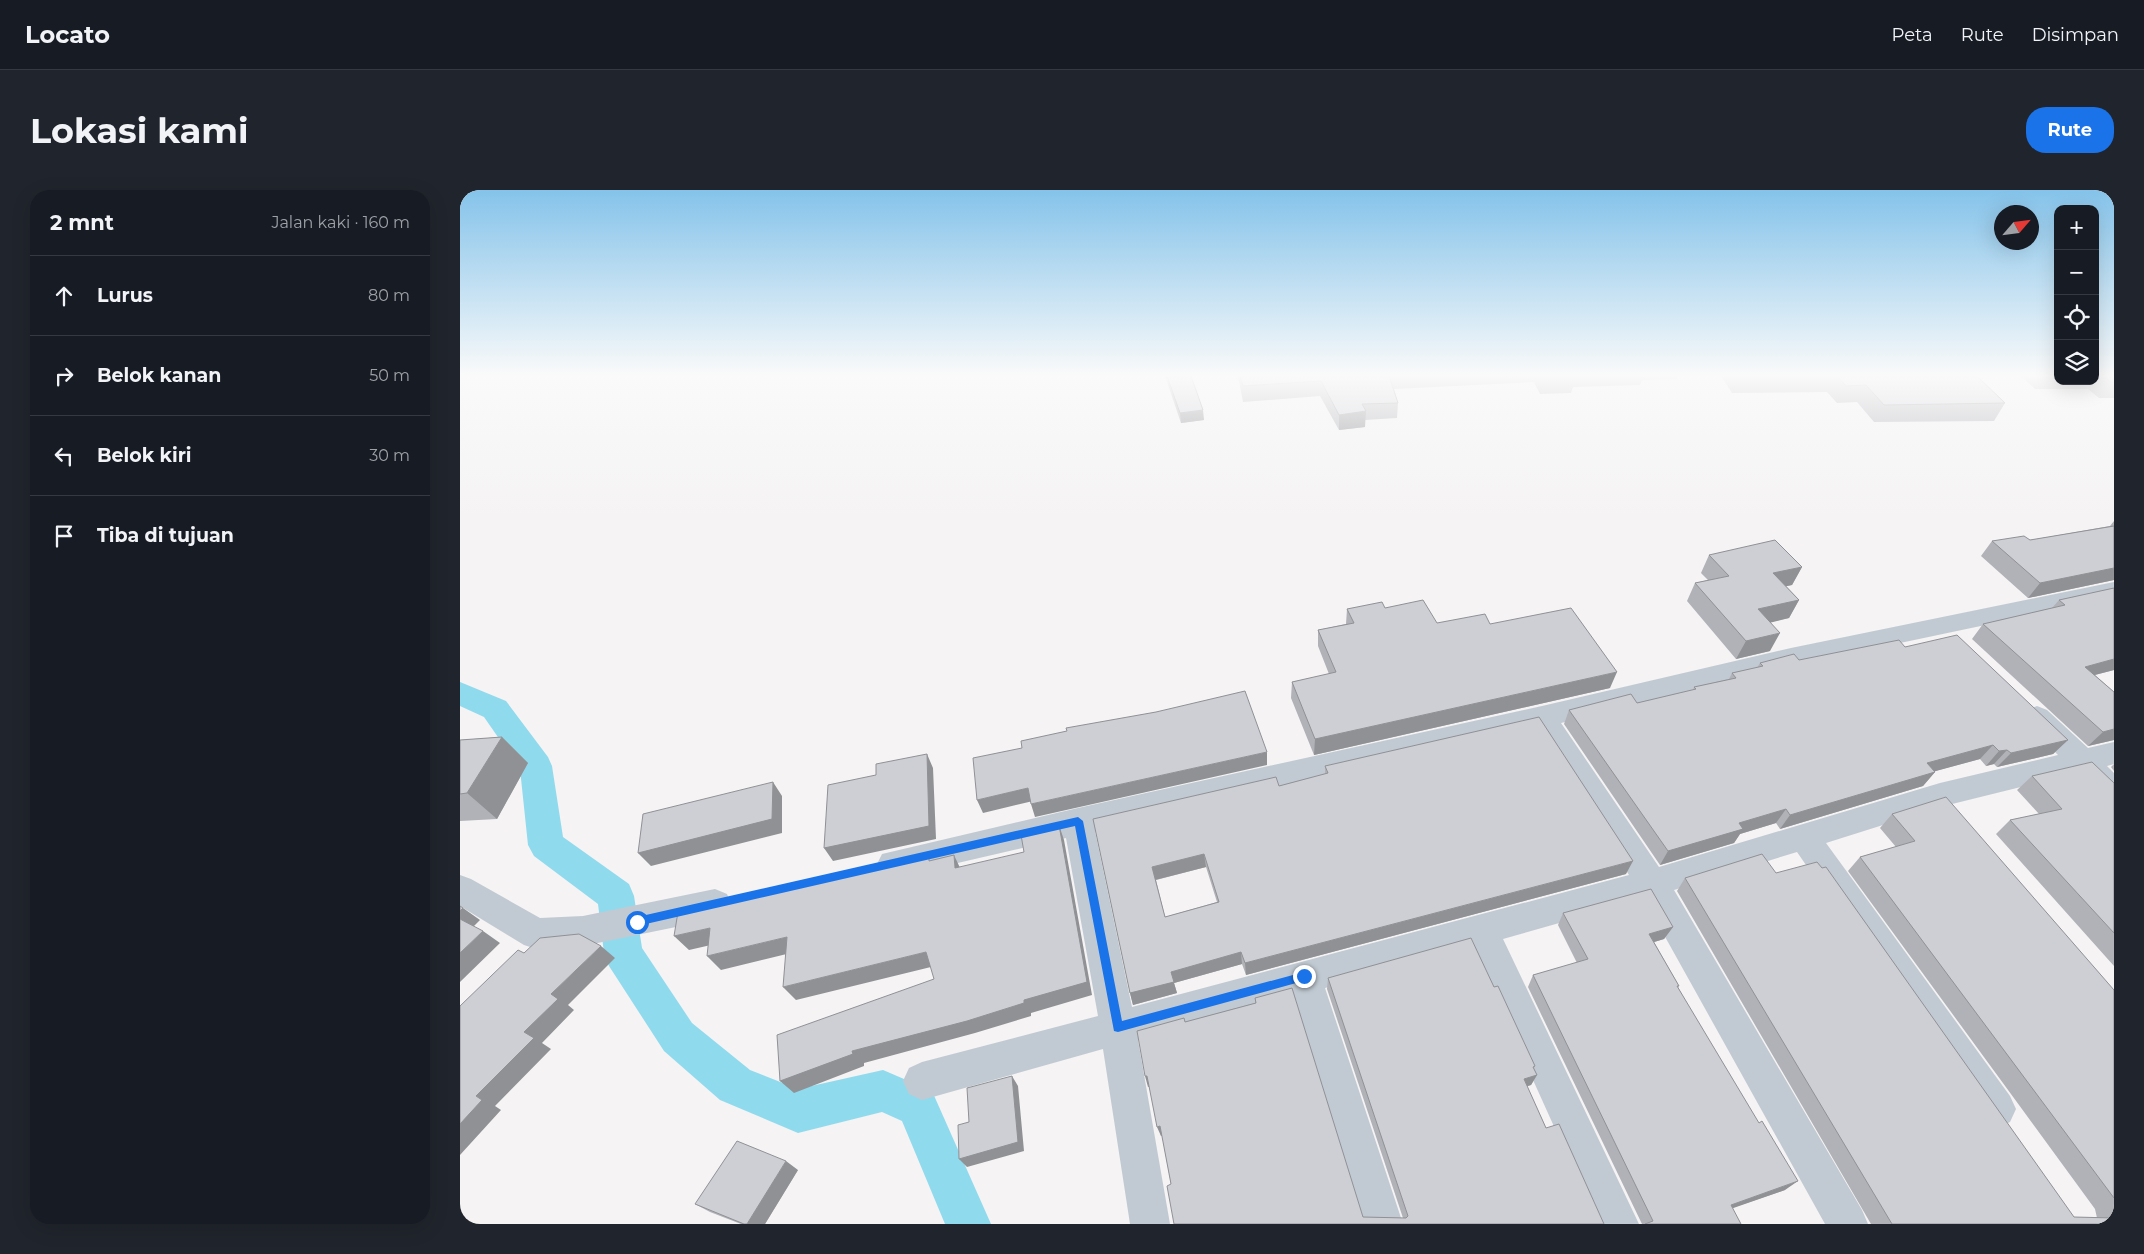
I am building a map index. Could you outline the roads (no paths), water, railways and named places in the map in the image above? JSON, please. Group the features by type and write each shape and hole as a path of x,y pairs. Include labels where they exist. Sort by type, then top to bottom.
{"street":[{"path":"864,870 1542,717 1791,657 2114,590"},
{"path":"1940,627 1962,647"},
{"path":"2019,700 2099,757 2114,791"},
{"path":"1542,717 1652,883 1848,1224"},
{"path":"922,1081 1304,976 1482,931 1805,838 1950,806 2099,757"},
{"path":"1078,821 1118,1027 1150,1224"},
{"path":"1805,838 2016,1136"},
{"path":"460,889 526,944 637,922 738,899"},
{"path":"1482,931 1619,1224"},
{"path":"1304,976 1383,1224"}],"waterway":[{"path":"460,693 495,709 536,766 546,845 616,896 623,953 678,1037 735,1085 798,1111 883,1091 917,1106 968,1224"}]}
